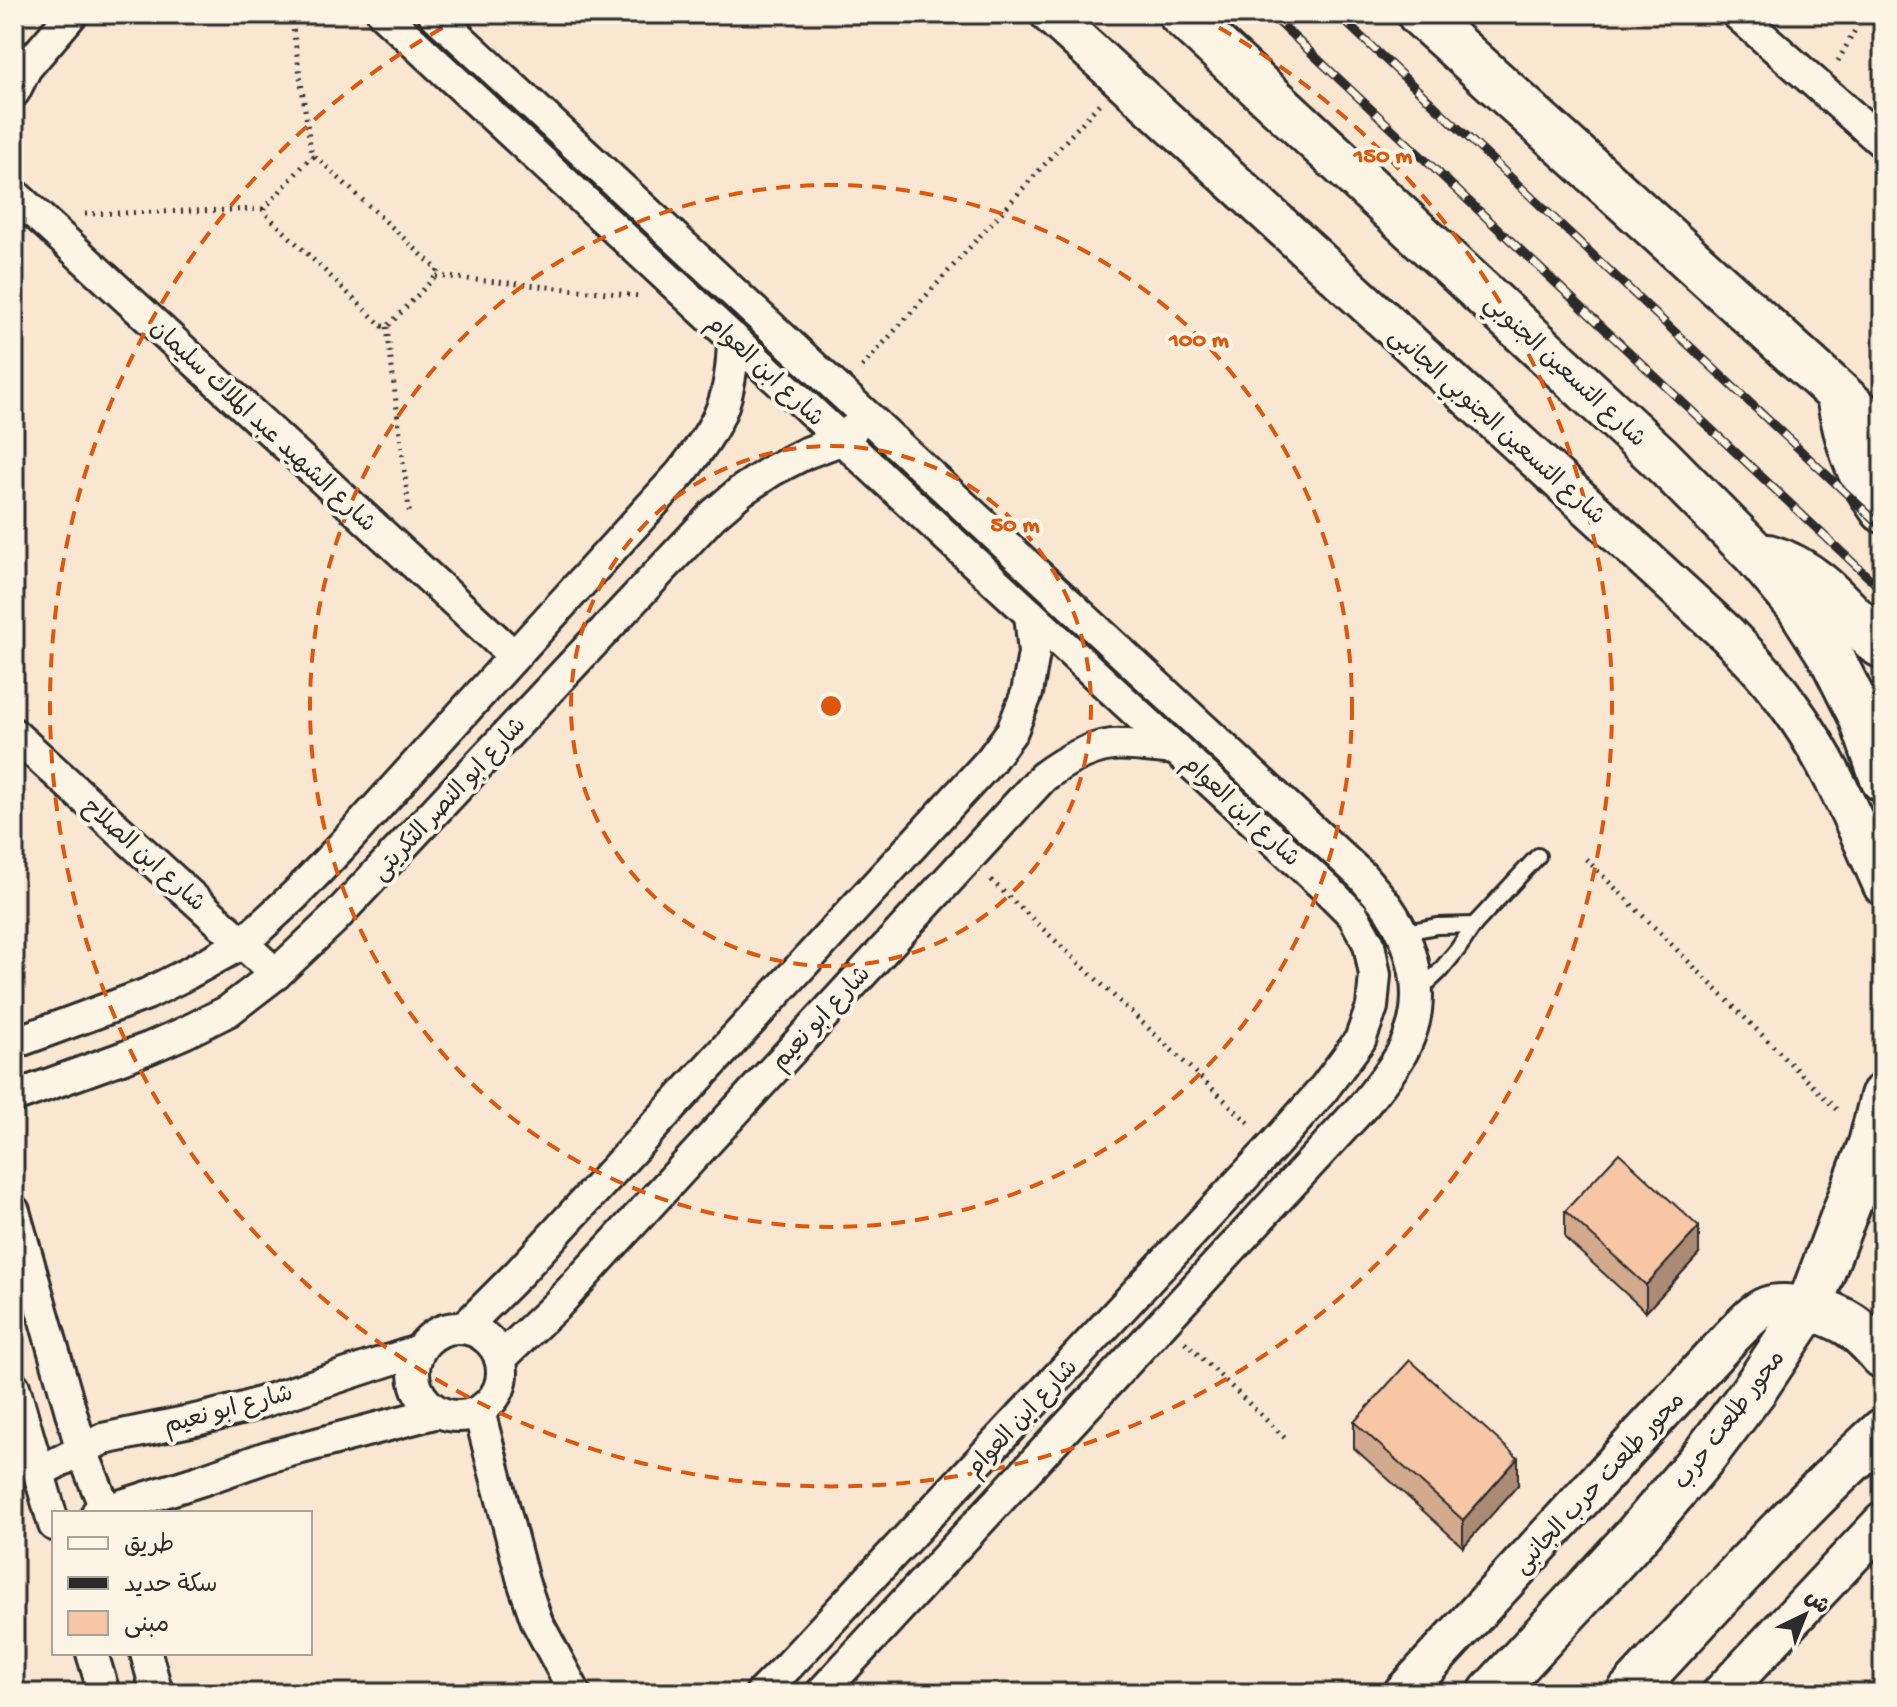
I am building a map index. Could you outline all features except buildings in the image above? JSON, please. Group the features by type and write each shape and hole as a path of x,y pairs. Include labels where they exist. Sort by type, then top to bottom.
{"main road":[{"name":"شارع التسعين الجنوبي","path":"1181,14 1659,457 1755,554 1798,605 1832,658 1861,716 1883,779"},
{"path":"1420,14 1883,434"},
{"path":"1839,396 1845,431 1857,464 1883,510"},
{"path":"1755,554 1778,560 1815,580 1883,646"},
{"name":"محور طلعت حرب","path":"1491,1693 1636,1536 1704,1456 1754,1390 1809,1307 1871,1144 1883,1096"},
{"path":"1809,1307 1838,1317 1863,1333 1883,1356"},
{"path":"1629,1693 1839,1470 1883,1431"}],"street":[{"path":"14,92 26,68 72,14"},
{"name":"شارع ابن العوام","path":"383,14 1353,915 1369,944 1375,975 1372,1007 1360,1040 1322,1091 761,1693"},
{"name":"شارع ابن العوام","path":"434,14 1362,876 1390,910 1411,952 1417,1007 1409,1037 1396,1064 1365,1104 821,1693"},
{"name":"شارع التسعين الجنوبي الجانبى","path":"1050,14 1727,634 1759,667 1788,704 1837,783 1883,886"},
{"path":"1737,14 1883,143"},
{"name":"شارع الشهيد عبد الملاك سليمان","path":"14,194 514,656"},
{"name":"شارع ابو النصر التكريتى","path":"14,1043 147,994 187,974 243,943 295,895 697,453 714,428 726,400 732,369 733,338"},
{"path":"841,440 866,415"},
{"name":"شارع ابو النصر التكريتى","path":"14,1097 184,1033 228,1011 276,974 334,919 713,515 773,470 841,440"},
{"name":"شارع ابو نعيم","path":"464,1328 519,1273 990,761 1012,731 1027,693 1034,653 1030,614"},
{"name":"شارع ابن الصلاح","path":"14,734 276,974"},
{"name":"شارع ابو نعيم","path":"500,1359 556,1306 1043,777 1078,755 1113,745 1176,749"},
{"path":"14,1211 82,1451 104,1511"},
{"path":"1150,1278 1171,1314"},
{"name":"محور طلعت حرب الجانبى","path":"1403,1693 1757,1311 1784,1303 1809,1307"},
{"path":"464,1328 492,1344 500,1359 502,1374 499,1388 491,1401 479,1411 466,1416 452,1416 438,1412 427,1404 415,1384 413,1373 420,1350 428,1340 438,1332 464,1328"},
{"name":"شارع ابو نعيم","path":"39,1472 103,1439 244,1408 420,1350"},
{"path":"14,1387 52,1518"},
{"path":"479,1411 532,1608 546,1643 575,1693"},
{"path":"107,1511 267,1457 438,1412"},
{"path":"1722,1693 1883,1522"},
{"path":"93,1655 104,1693"},
{"path":"147,1655 157,1693"}],"lane":[{"path":"1417,993 1538,856"},
{"path":"1401,933 1437,926 1474,925"}],"path":[{"path":"291,14 312,157"},
{"path":"1821,89 1865,14 1883,31"},
{"path":"840,391 1121,80"},
{"path":"38,215 264,209 312,157"},
{"path":"312,157 318,158 438,270 436,276 387,327"},
{"path":"264,209 266,215 387,327"},
{"path":"436,276 692,301"},
{"path":"387,327 417,566"},
{"path":"967,857 1273,1146"},
{"path":"1586,859 1871,1144"},
{"path":"1171,1314 1288,1441"}],"railway":[{"path":"1270,14 1883,591"},
{"path":"1337,14 1883,528"}]}
